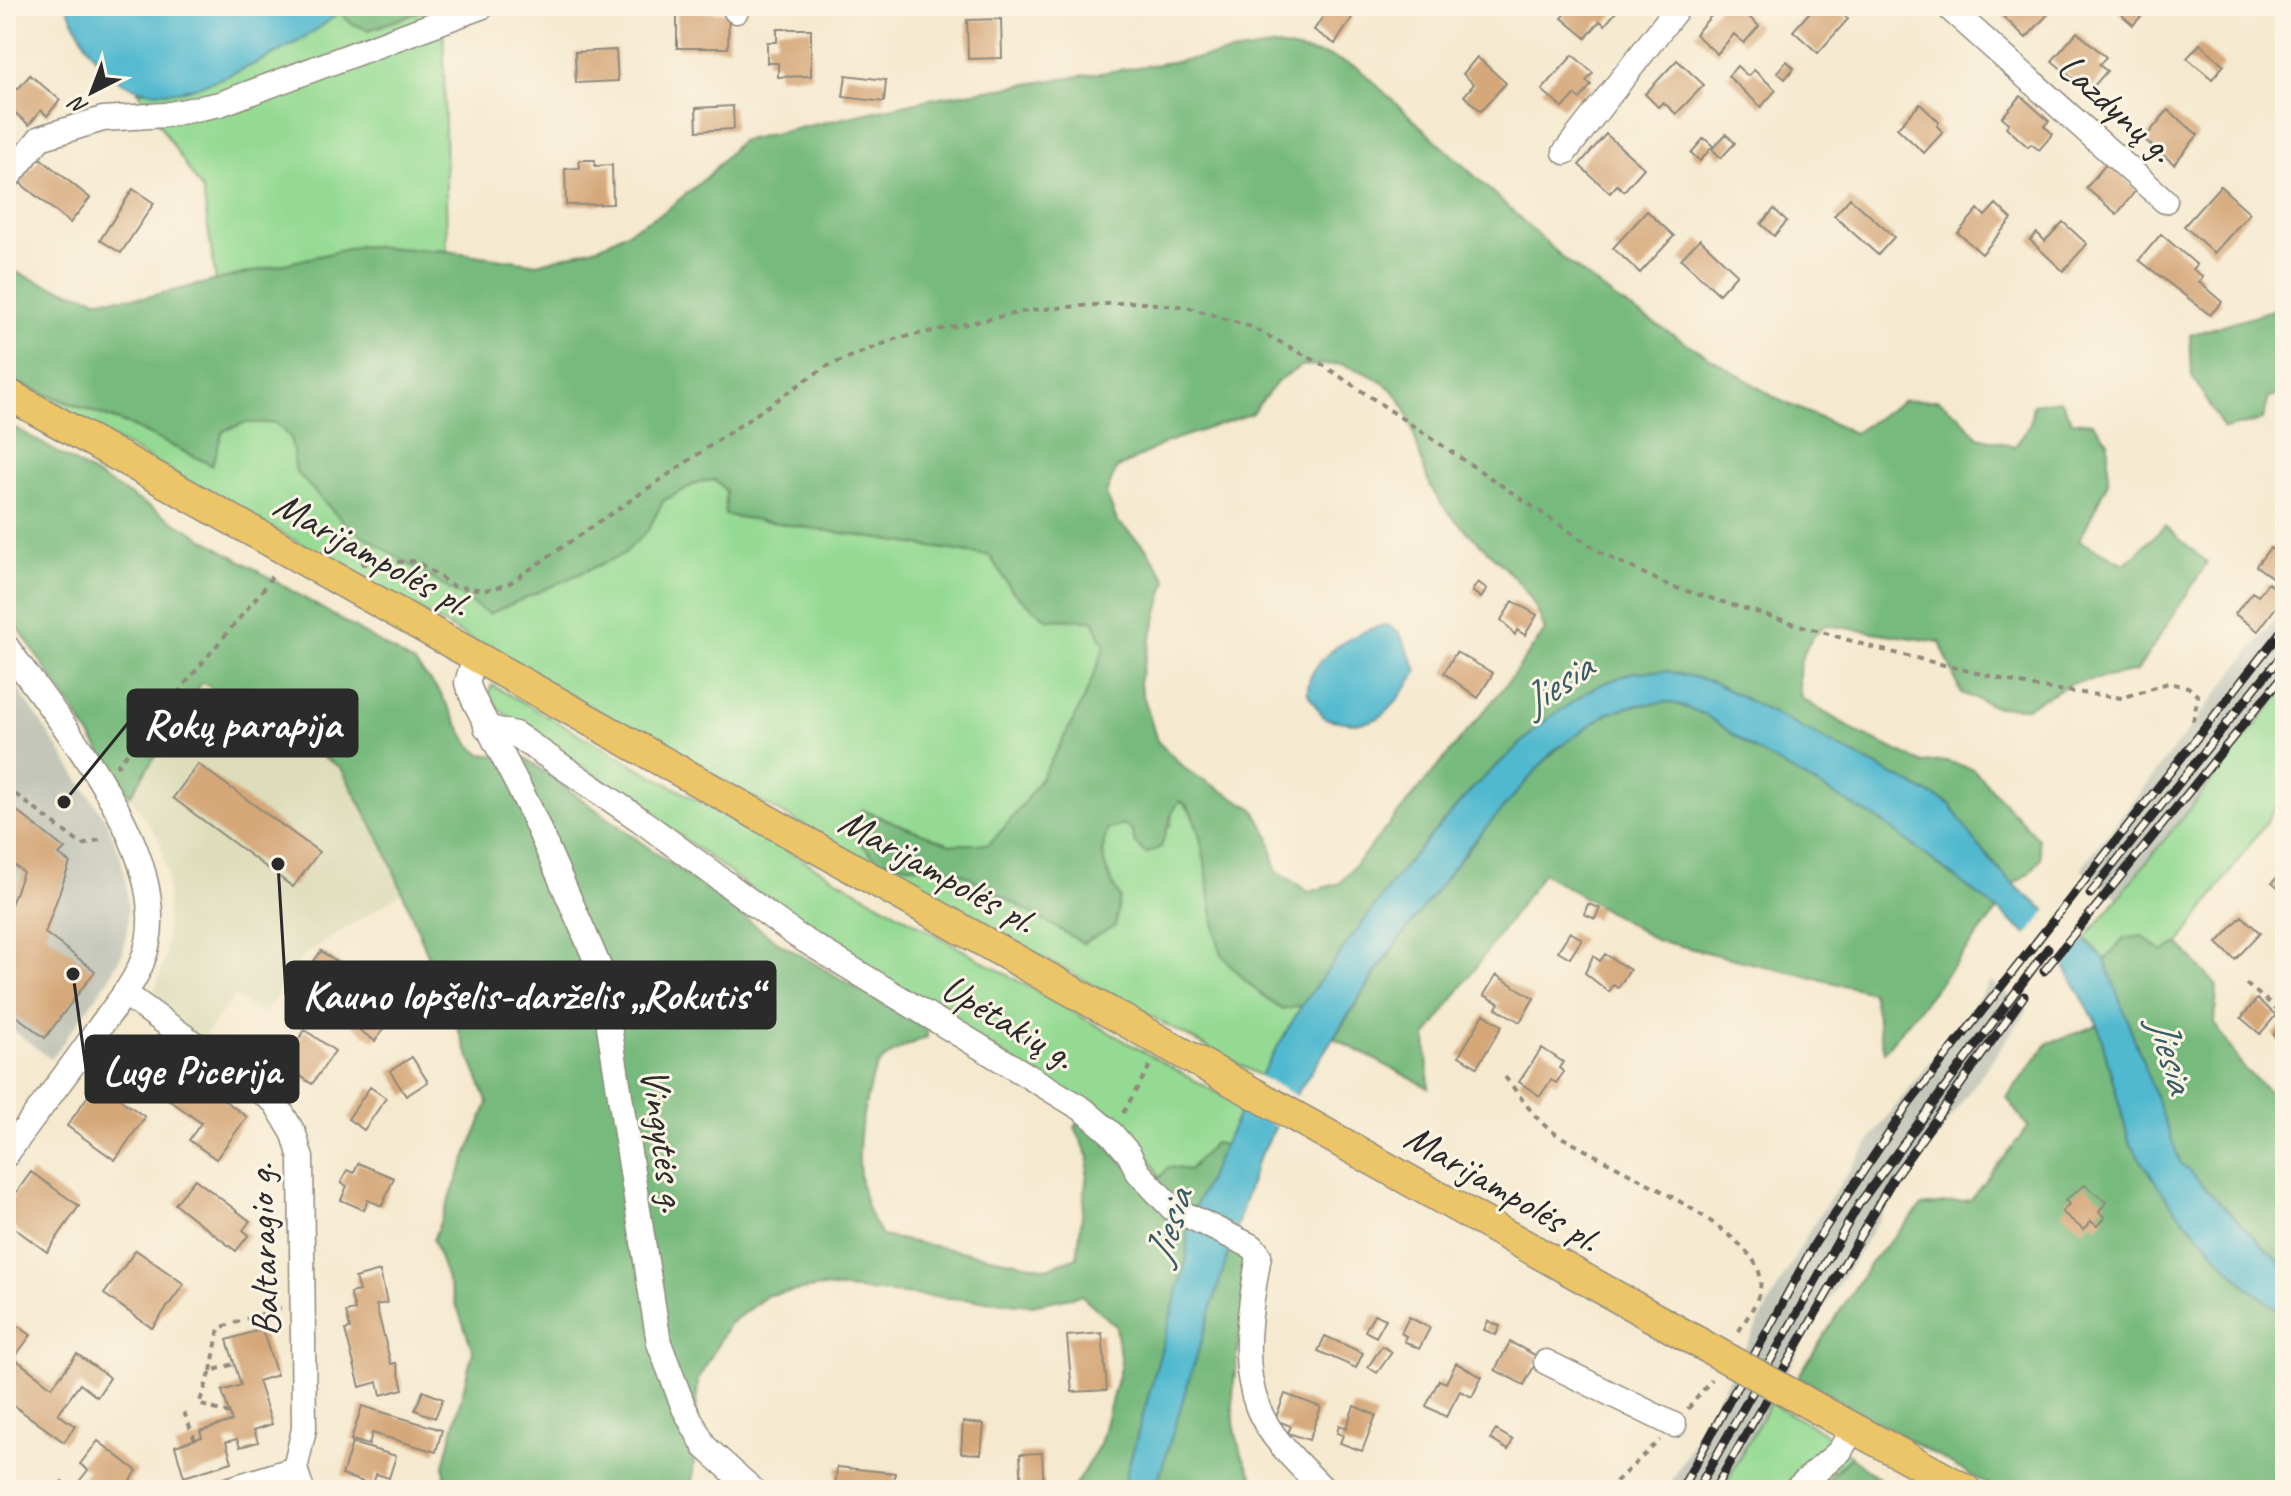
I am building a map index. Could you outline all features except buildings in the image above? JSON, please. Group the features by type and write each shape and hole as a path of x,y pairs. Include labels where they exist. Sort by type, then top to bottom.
{"main road":[{"name":"Marijampolės pl.","path":"6,393 475,656 1159,1051 1380,1163 1966,1490"}],"street":[{"path":"6,180 40,138 103,119 165,115 220,104 483,6"},
{"path":"1565,152 1679,6"},
{"name":"Lazdynų g.","path":"1947,6 2165,201"},
{"path":"6,646 113,801 144,869 149,893 149,940 142,963 124,993 6,1155"},
{"name":"Vingytės g.","path":"475,656 467,683 486,727 529,807 600,969 659,1343 684,1408 705,1447 753,1490"},
{"name":"Upėtakių g.","path":"486,727 515,734 639,819 796,935 1084,1110 1112,1134 1129,1154 1138,1172 1165,1200 1195,1221 1240,1240 1259,1255 1248,1322 1248,1366 1258,1409 1281,1444 1324,1490"},
{"name":"Baltaragio g.","path":"124,993 275,1102 286,1116 301,1158 304,1429 299,1480"},
{"path":"1546,1362 1674,1425"},
{"path":"1795,1490 1840,1451 1842,1422"},
{"path":"227,1490 299,1480"}],"path":[{"path":"357,564 416,561 453,586 485,590 507,585 825,367 895,339 1001,316 1031,310 1132,302 1187,307 1251,327 1320,363 1603,554 1670,586 1875,648 2034,687 2122,698 2168,683 2188,687 2198,696 2192,726"},
{"path":"110,775 266,586"},
{"path":"6,787 82,845 115,834"},
{"path":"2246,984 2285,1015"},
{"path":"1116,1125 1159,1051"},
{"path":"1505,1077 1552,1131 1670,1195 1756,1260 1762,1290 1729,1347"},
{"path":"230,1414 199,1404 211,1371 219,1328 303,1301"},
{"path":"211,1371 234,1364"},
{"path":"1607,1490 1674,1425 1717,1370"},
{"path":"184,1412 195,1440"}],"shaded area":[{"path":"2285,606 2285,689 2118,898 2081,868"},
{"path":"6,670 107,822 121,858 127,890 128,923 123,952 106,983 51,1059 6,1025"},
{"path":"202,681 341,768 385,849 403,892 303,956 263,1015 234,996 200,1042 151,1002 165,961 168,878 160,840 130,796"},
{"path":"1991,981 2028,1010 1892,1199 1806,1337 1722,1490 1667,1490 1813,1224 1876,1132"}],"green space":[{"path":"345,6 437,6 368,30 351,23 340,12"},
{"path":"443,6 447,251 360,246 216,282 203,192 138,91 177,91 293,45 340,12 351,23 369,30"},
{"path":"1277,46 1328,56 1357,67 1563,258 1615,299 1779,400 1854,433 1903,401 1938,400 1958,414 1978,437 2015,446 2030,424 2033,404 2060,400 2072,421 2093,423 2108,441 2108,482 2079,541 2125,564 2165,526 2207,563 2137,671 2070,684 2025,708 1996,707 1961,693 1940,642 1825,625 1805,649 1799,677 1801,698 1857,732 1923,763 1946,761 1973,769 2038,839 2041,858 2029,874 2013,884 1972,839 1950,804 1710,681 1546,720 1474,787 1406,864 1302,1005 1283,1010 1249,984 1221,951 1202,845 1189,809 1180,801 1161,847 1146,854 1135,843 1132,831 1122,824 1108,829 1103,856 1120,897 1115,926 1083,943 964,874 877,860 857,839 855,822 862,810 950,844 989,844 1007,825 1041,777 1084,697 1105,646 1093,620 1047,619 1013,592 990,556 725,515 726,491 715,480 698,482 663,501 648,530 624,554 489,614 346,525 296,472 291,438 276,423 244,423 223,431 212,465 127,424 6,379 6,268 47,285 97,299 147,297 360,246 447,251 538,264 601,246 664,212 708,176 740,141 935,98","holes":["1340,364 1379,380 1398,396 1408,416 1426,475 1438,499 1526,592 1545,631 1502,690 1340,883 1309,892 1276,870 1269,836 1254,809 1188,771 1157,741 1139,682 1167,580 1146,548 1117,521 1106,494 1116,469 1167,442 1251,414 1278,381 1301,366"]},
{"path":"2285,306 2285,394 2269,397 2263,420 2224,429 2192,376 2190,335"},
{"path":"15,384 127,424 211,465 223,431 244,423 276,423 291,438 296,472 648,530 663,501 698,482 716,480 727,491 725,515 990,556 1013,592 1047,619 1093,620 1105,646 1096,671 1041,777 1007,825 989,844 950,844 862,810 877,860 964,874 1083,943 1120,897 1103,856 1108,829 1122,824 1132,831 1135,843 1171,825 1172,810 1179,801 1189,809 1196,824 1217,936 1225,958 1249,984 1283,1010 1302,1005 1262,1077 919,890"},
{"path":"6,422 414,663 439,691 468,742 480,754 525,758 778,942 927,1029 927,1037 879,1064 872,1078 864,1111 859,1148 861,1185 882,1236 1047,1268 1077,1257 1089,1157 1075,1127 1082,1119 1123,1163 1160,1178 1168,1167 1189,1170 1214,1143 1225,1145 1187,1224 1187,1258 1122,1490 1072,1490 1100,1444 1121,1364 1116,1326 1081,1295 1032,1305 821,1287 768,1295 729,1324 698,1380 692,1490 446,1490 444,1465 473,1351 433,1240 488,1103 385,849 341,768 202,682 130,796 6,609"},
{"path":"492,685 1242,1107 1225,1145 1214,1143 1189,1170 1169,1167 1160,1178 1149,1157 1128,1135 804,928 621,792 502,712 488,696"},
{"path":"2285,689 2285,795 2179,944 2163,952 2142,936 2124,939 2105,960 2086,938"},
{"path":"1670,702 1704,714 1757,751 1881,821 1998,910 1884,1052 1872,992 1656,940 1543,873 1426,1037 1429,1088 1334,1038 1395,946 1439,887 1485,829 1555,751 1581,730 1610,713"},
{"path":"2142,936 2163,952 2179,944 2217,986 2215,1024 2245,1070 2285,1105 2285,1268 2180,1163 2105,960 2124,939"},
{"path":"2098,1025 2130,1145 2244,1284 2285,1315 2285,1490 1997,1490 1798,1377 1871,1262 1922,1206 1971,1200 2028,1127 2007,1097 2048,1043"},
{"path":"1230,1245 1242,1248 1249,1265 1250,1279 1234,1382 1235,1426 1249,1469 1263,1490 1155,1490"},
{"path":"1770,1403 1823,1432 1851,1457 1835,1470 1806,1485 1776,1490 1722,1490"},
{"path":"1851,1457 1893,1490 1804,1490 1828,1479"}],"water":[{"path":"66,6 345,6 313,32 241,70 195,87 162,92 132,87 109,73 88,47"},
{"path":"1387,625 1399,632 1418,671 1382,716 1359,723 1324,718 1308,694 1309,681 1315,669 1348,639"},
{"path":"1667,671 1710,681 1950,804 2004,875 2105,960 2180,1162 2285,1268 2285,1315 2244,1284 2173,1207 2130,1144 2098,1025 2064,966 1998,910 1881,821 1757,751 1704,714 1670,702 1636,705 1608,713 1553,751 1468,848 1381,964 1276,1126 1256,1164 1155,1490 1122,1490 1187,1258 1187,1224 1242,1107 1302,1005 1406,864 1474,787 1546,720 1595,687 1633,672"}],"pier":[{"path":"2050,907 2088,935 2061,970 2025,938"},
{"path":"1258,1075 1300,1098 1279,1128 1238,1105"}],"railway":[{"path":"1681,1490 1815,1243 1908,1105 2285,626"},
{"path":"2090,894 2285,651"},
{"path":"2044,971 2285,673"},
{"path":"1697,1490 1859,1204 2048,948"},
{"path":"1714,1490 1893,1179 2024,996"}],"place":[{"name":"Rokų parapija","path":"64,802"},
{"name":"Kauno lopšelis-darželis „Rokutis“","path":"278,864"},
{"name":"Luge Picerija","path":"73,974"}],"water label":[{"name":"Jiesia","path":"1556,683"},
{"name":"Jiesia","path":"2173,1054"},
{"name":"Jiesia","path":"1167,1226"}]}
